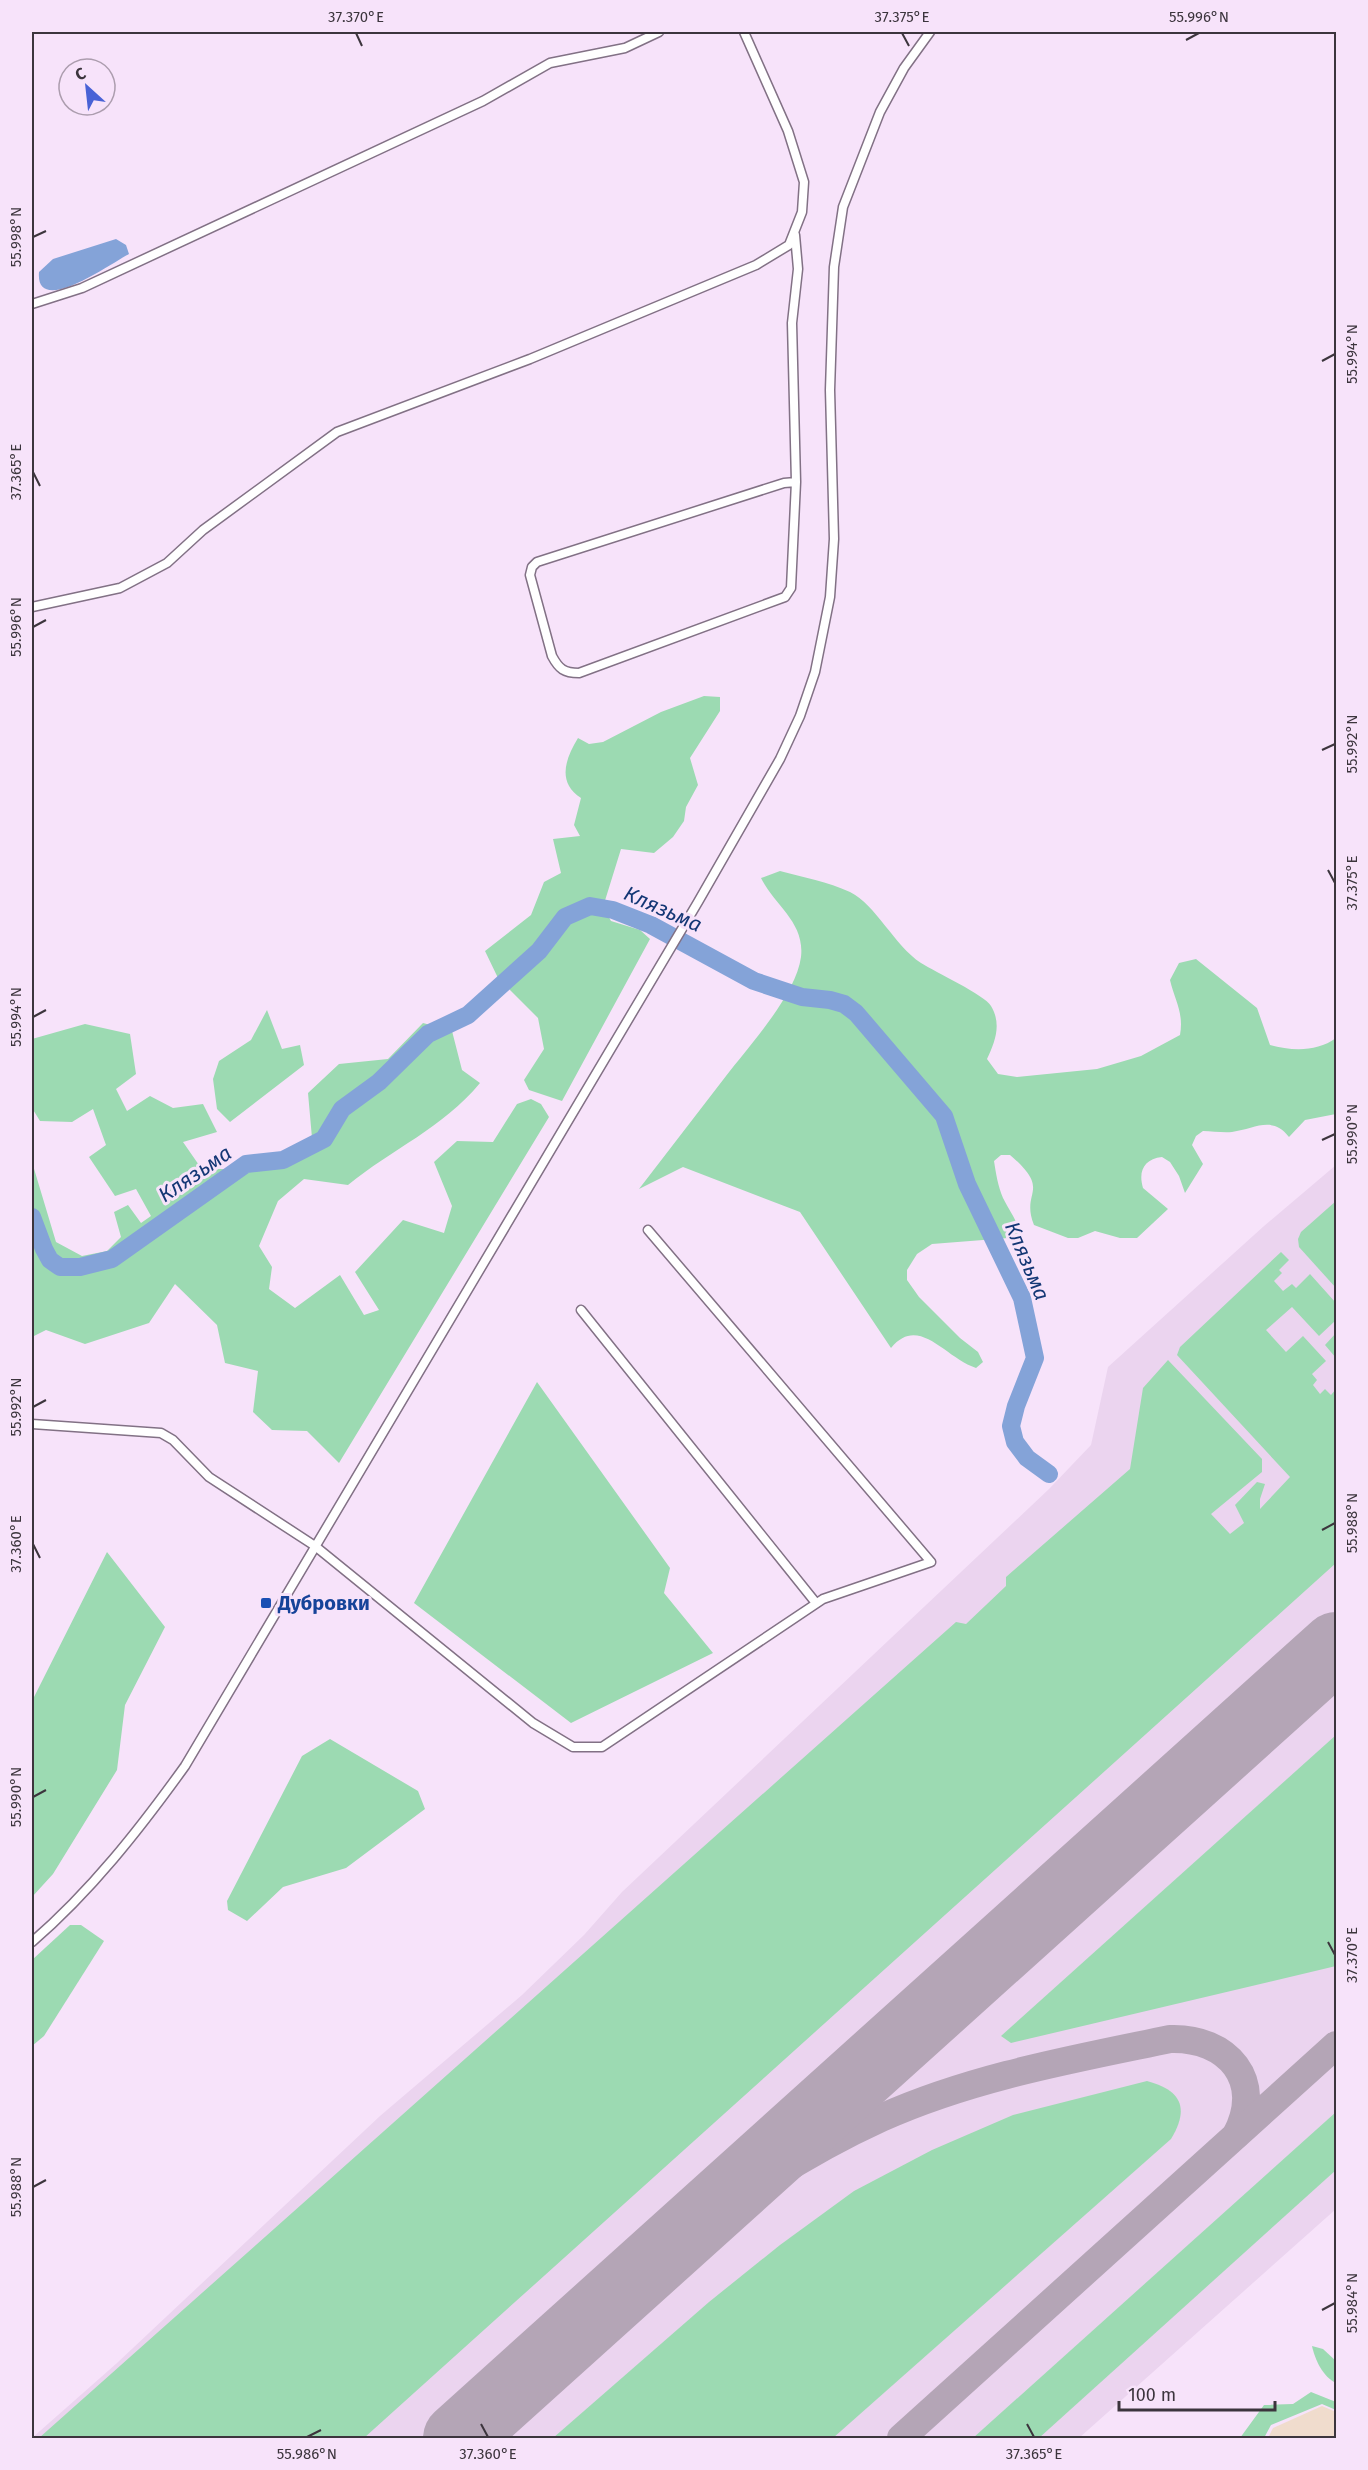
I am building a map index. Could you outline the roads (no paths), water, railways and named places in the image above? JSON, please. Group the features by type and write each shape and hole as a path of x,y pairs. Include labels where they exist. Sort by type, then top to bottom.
{"street":[{"path":"32,304 92,283 483,101 549,63 625,48 658,32"},
{"path":"32,607 120,588 167,563 203,530 337,432 530,359 756,265 789,245 802,212 804,182 788,131 744,32"},
{"path":"32,1942 58,1920 105,1870 146,1820 185,1766 699,902 780,759 815,672 830,597 834,539 830,390 834,267 843,207 880,112 904,68 930,32"},
{"path":"794,231 798,269 792,323 796,482 791,588 785,597 579,673 567,673 558,667 552,656 530,574 537,562 784,483 796,482"},
{"path":"32,1424 161,1433 173,1440 209,1477 315,1546 533,1723 573,1747 602,1747 823,1599 931,1562 648,1230"},
{"path":"581,1310 816,1603"}],"water":[{"path":"116,239 126,245 129,254 91,276 61,289 49,290 41,285 39,272 53,259"}],"waterway":[{"name":"Клязьма","path":"32,1217 50,1260 60,1267 80,1267 112,1259 246,1164 283,1160 324,1139 342,1109 379,1082 428,1034 468,1015 539,951 565,917 590,906 613,910 651,925 754,981 802,997 844,1004 856,1013 944,1116 967,1184 1022,1298 1035,1358 1016,1406 1011,1426 1015,1442 1027,1458 1049,1474"}],"place":[{"name":"Дубровки","path":"266,1603"}]}
